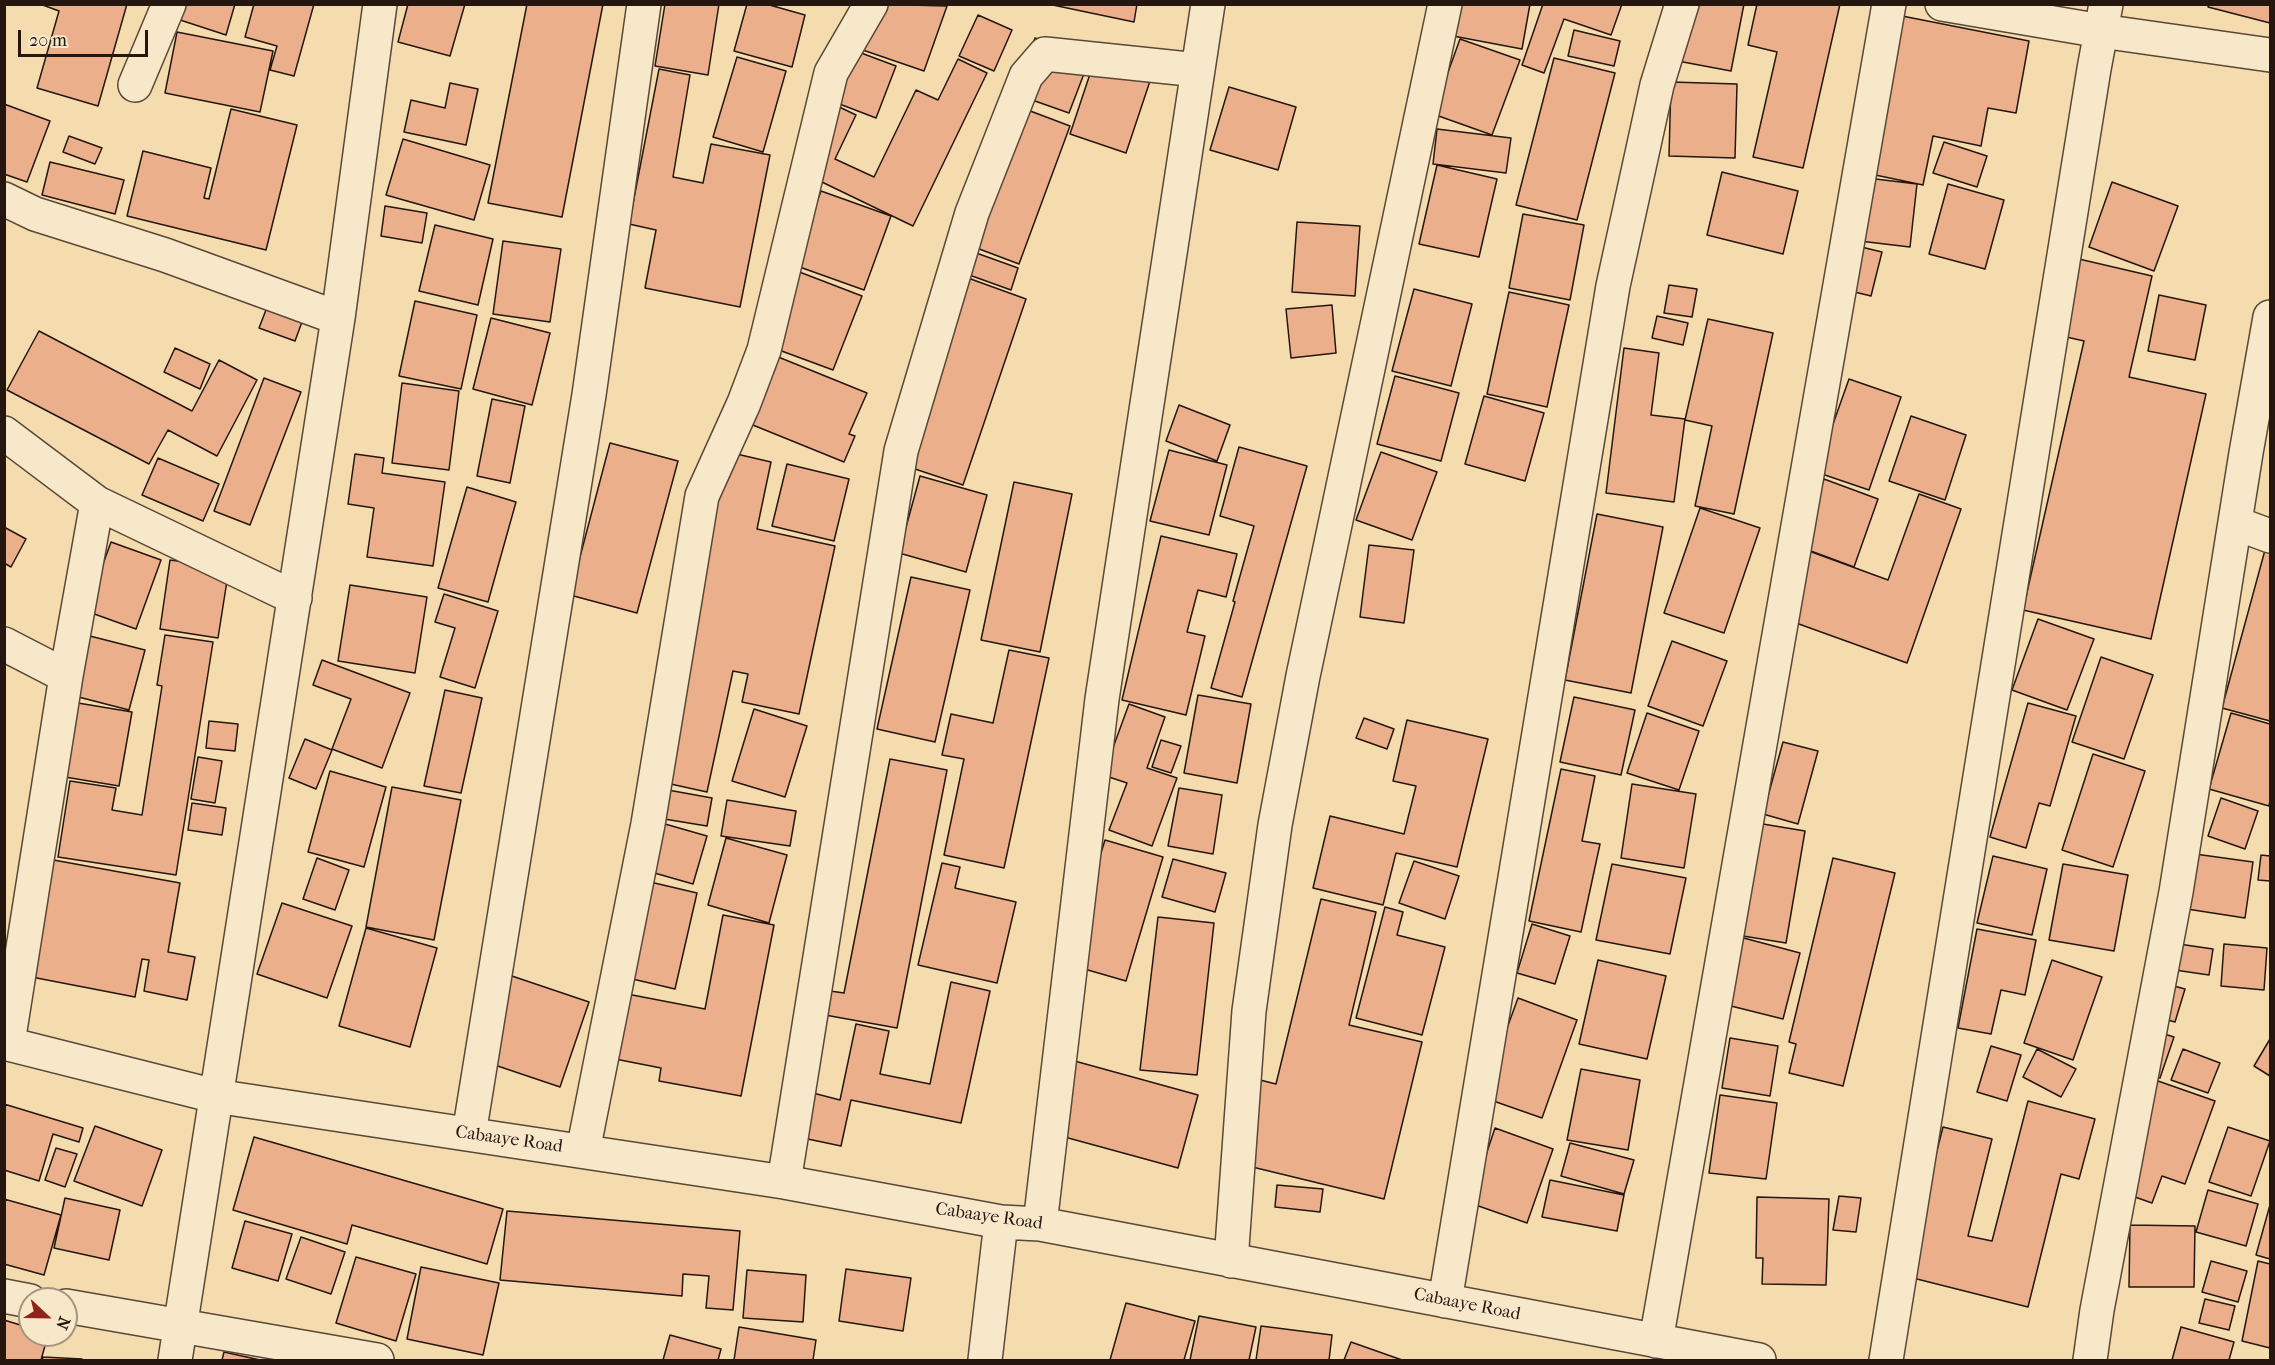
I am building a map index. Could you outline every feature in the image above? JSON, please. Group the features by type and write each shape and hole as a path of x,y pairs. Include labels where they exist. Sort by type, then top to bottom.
{"street":[{"path":"135,85 169,4"},
{"path":"175,1360 215,1096 296,598 338,318 380,4"},
{"path":"469,1134 589,395 644,4"},
{"path":"583,1151 648,824 702,496 744,403 764,350 831,73 871,4"},
{"path":"1040,1224 1102,699 1208,4"},
{"path":"1231,1261 1249,1011 1275,825 1303,675 1445,4"},
{"path":"1445,1301 1613,286 1657,85 1682,4"},
{"path":"1656,1341 1889,4"},
{"path":"1942,4 2104,18 2271,55"},
{"path":"1886,1360 2104,18"},
{"path":"783,1182 901,451 972,213 1026,76 1044,54 1198,70"},
{"path":"4,199 35,214 165,255 338,318"},
{"path":"2090,1360 2099,1298 2176,892 2235,523 2271,317"},
{"path":"4,433 97,503 296,598"},
{"path":"6,1043 66,676 97,503"},
{"path":"2235,523 2271,536"},
{"path":"4,644 66,676"},
{"name":"Cabaaye Road","path":"6,1043 215,1096 783,1182 1001,1221 1040,1224 1759,1360"},
{"path":"985,1360 1001,1221"},
{"path":"78,1308 377,1360"}],"building":[{"path":"40,4 127,4 98,106 37,88 59,11"},
{"path":"178,4 235,4 226,35 174,18"},
{"path":"254,4 314,4 294,76 270,70 277,46 245,37"},
{"path":"408,4 465,4 450,56 398,42"},
{"path":"527,4 603,4 562,217 488,203"},
{"path":"665,4 719,4 708,75 655,66"},
{"path":"747,4 766,4 805,15 792,67 734,51"},
{"path":"870,4 947,6 924,71 854,47"},
{"path":"1048,4 1137,4 1134,22"},
{"path":"1459,4 1530,4 1522,49 1453,36"},
{"path":"1543,4 1622,4 1611,35 1564,19 1544,73 1522,65"},
{"path":"1677,4 1744,4 1731,71 1667,59"},
{"path":"1757,4 1840,4 1803,168 1753,157 1777,52 1748,45"},
{"path":"2209,4 2270,4 2270,23 2208,7"},
{"path":"1892,14 2029,41 2016,113 1988,108 1981,146 1933,136 1923,185 1861,172"},
{"path":"978,15 1012,30 994,71 959,56"},
{"path":"1574,30 1620,41 1614,66 1568,56"},
{"path":"177,32 273,51 260,112 165,93"},
{"path":"1035,38 1090,58 1069,113 1015,94"},
{"path":"1460,39 1520,60 1492,135 1433,114"},
{"path":"845,47 896,66 876,118 824,98"},
{"path":"1096,56 1152,75 1126,153 1070,134"},
{"path":"737,57 786,71 763,152 713,137"},
{"path":"1554,58 1615,73 1577,220 1516,205"},
{"path":"958,59 987,73 913,226 797,170 829,102 856,115 835,159 874,177 916,90 938,100"},
{"path":"659,69 690,75 673,177 703,183 711,144 770,155 740,307 645,288 656,230 629,224"},
{"path":"1671,82 1737,84 1735,158 1669,156"},
{"path":"450,83 478,89 466,145 404,132 411,100 445,108"},
{"path":"1229,87 1296,107 1278,170 1210,150"},
{"path":"4,104 50,121 27,182 4,174"},
{"path":"1017,106 1070,126 1019,264 966,244"},
{"path":"231,109 297,125 266,250 127,216 143,151 211,168 204,198 209,199"},
{"path":"1437,129 1511,138 1506,173 1433,164"},
{"path":"69,136 102,148 95,164 63,152"},
{"path":"403,139 490,165 474,220 386,195"},
{"path":"1944,142 1987,156 1977,187 1933,173"},
{"path":"50,162 124,180 115,214 42,195"},
{"path":"1437,165 1497,179 1479,257 1419,244"},
{"path":"1722,172 1798,191 1783,254 1707,235"},
{"path":"1859,177 1917,184 1910,247 1851,240"},
{"path":"2112,182 2178,206 2154,271 2089,247"},
{"path":"1948,184 2004,200 1985,269 1929,254"},
{"path":"821,191 891,216 864,290 794,265"},
{"path":"385,206 427,213 422,243 381,236"},
{"path":"1523,214 1584,225 1570,300 1509,288"},
{"path":"1297,222 1360,226 1355,296 1292,292"},
{"path":"435,225 493,239 478,305 419,291"},
{"path":"503,241 561,249 550,322 493,314"},
{"path":"1853,245 1882,252 1871,296 1842,289"},
{"path":"968,250 1018,268 1011,290 961,272"},
{"path":"2066,256 2152,276 2129,377 2206,394 2151,639 2023,610 2084,341 2049,333"},
{"path":"789,268 862,296 833,370 760,343"},
{"path":"968,278 1026,299 963,485 903,465"},
{"path":"1669,285 1697,289 1692,317 1664,313"},
{"path":"1414,289 1472,304 1451,386 1392,371"},
{"path":"1509,292 1569,305 1547,407 1487,394"},
{"path":"2159,295 2206,305 2195,360 2148,351"},
{"path":"271,297 306,311 295,341 259,328"},
{"path":"415,301 477,315 461,389 399,376"},
{"path":"1332,305 1336,353 1291,358 1286,309"},
{"path":"1657,316 1688,323 1683,345 1652,338"},
{"path":"491,318 550,333 532,405 473,389"},
{"path":"1708,319 1773,333 1734,514 1695,506 1712,426 1685,420"},
{"path":"39,331 192,411 219,360 257,380 217,456 168,430 149,464 7,390"},
{"path":"175,348 210,364 200,389 164,372"},
{"path":"1624,348 1659,353 1651,415 1685,419 1674,502 1606,493"},
{"path":"766,352 867,393 849,434 855,436 844,462 738,419"},
{"path":"1395,376 1459,393 1441,461 1377,444"},
{"path":"264,378 301,392 250,525 214,511"},
{"path":"1849,379 1901,397 1869,490 1816,472"},
{"path":"402,383 459,391 449,470 392,463"},
{"path":"1484,396 1544,413 1525,481 1465,464"},
{"path":"492,399 525,406 510,483 477,476"},
{"path":"1179,405 1230,425 1217,461 1166,441"},
{"path":"1911,416 1966,435 1945,500 1889,481"},
{"path":"610,443 678,461 637,613 570,595"},
{"path":"1239,447 1307,466 1242,697 1211,688 1254,526 1220,516"},
{"path":"1169,450 1227,465 1209,535 1150,521"},
{"path":"728,452 771,462 757,529 835,546 799,714 742,702 748,674 733,671 707,792 657,781"},
{"path":"1381,452 1437,472 1412,540 1356,520"},
{"path":"355,454 384,458 382,473 445,482 433,566 367,557 374,508 348,504"},
{"path":"158,458 219,484 203,521 142,495"},
{"path":"787,464 849,479 834,541 772,526"},
{"path":"920,476 987,495 966,572 899,553"},
{"path":"1824,479 1878,499 1854,567 1800,547"},
{"path":"1014,482 1072,494 1040,652 981,640"},
{"path":"467,487 516,502 488,602 438,588"},
{"path":"1919,494 1961,509 1907,663 1785,619 1809,551 1888,580"},
{"path":"1700,508 1760,528 1724,633 1664,613"},
{"path":"1597,514 1663,527 1631,693 1565,680"},
{"path":"4,527 26,539 11,567 4,563"},
{"path":"1161,536 1237,554 1226,597 1198,590 1187,632 1205,636 1186,715 1122,700"},
{"path":"111,542 161,560 136,629 86,611"},
{"path":"1369,545 1414,550 1404,623 1360,617"},
{"path":"2265,550 2270,551 2270,721 2222,708"},
{"path":"170,560 229,568 218,638 160,629"},
{"path":"911,577 970,590 935,742 877,729"},
{"path":"350,585 427,597 415,673 338,661"},
{"path":"444,594 498,611 475,688 440,677 455,628 435,622"},
{"path":"2038,619 2094,639 2067,710 2012,690"},
{"path":"78,633 145,650 129,710 63,693"},
{"path":"165,635 213,642 176,875 58,857 70,781 116,788 112,810 142,815 162,686 157,685"},
{"path":"1672,641 1727,661 1703,726 1648,706"},
{"path":"1009,650 1049,658 1004,868 944,855 964,759 942,755 951,714 993,723"},
{"path":"2101,657 2153,675 2124,759 2072,742"},
{"path":"322,660 410,693 382,768 332,749 351,699 313,685"},
{"path":"445,690 482,698 461,793 424,786"},
{"path":"1198,695 1251,704 1237,783 1184,773"},
{"path":"1574,697 1635,710 1621,775 1560,762"},
{"path":"78,703 132,712 119,786 65,777"},
{"path":"2028,703 2076,716 2050,806 2039,803 2026,848 1990,837"},
{"path":"1129,704 1165,717 1147,768 1177,778 1152,846 1109,830 1127,783 1103,775"},
{"path":"754,709 807,726 785,797 732,781"},
{"path":"1647,713 1699,731 1679,790 1627,773"},
{"path":"2231,713 2270,724 2269,806 2209,789"},
{"path":"1364,718 1394,729 1387,749 1356,738"},
{"path":"1407,720 1488,739 1457,867 1396,853 1383,905 1313,888 1330,816 1404,834 1416,786 1393,781"},
{"path":"209,721 238,724 235,751 206,748"},
{"path":"305,739 332,750 316,789 289,778"},
{"path":"1161,740 1181,746 1171,773 1152,767"},
{"path":"1783,742 1818,751 1798,824 1763,814"},
{"path":"2093,754 2145,771 2113,867 2062,850"},
{"path":"198,757 222,761 215,803 191,799"},
{"path":"890,759 947,770 897,1028 825,1015 830,991 844,993"},
{"path":"1561,769 1595,776 1582,841 1600,844 1581,932 1529,921"},
{"path":"330,771 386,787 364,867 308,852"},
{"path":"1632,784 1696,794 1684,868 1621,858"},
{"path":"392,787 461,800 434,940 366,927"},
{"path":"657,788 712,798 707,826 652,817"},
{"path":"1179,788 1222,795 1213,854 1168,846"},
{"path":"2221,798 2258,811 2245,849 2208,836"},
{"path":"727,800 796,811 790,846 721,836"},
{"path":"192,803 226,808 222,835 188,830"},
{"path":"658,822 707,836 693,884 644,870"},
{"path":"1757,823 1805,831 1786,943 1737,935"},
{"path":"726,838 787,855 769,923 708,905"},
{"path":"1105,840 1163,857 1126,981 1067,964"},
{"path":"2195,854 2253,862 2245,918 2187,909"},
{"path":"2261,855 2270,856 2270,881 2258,880"},
{"path":"1993,856 2047,869 2032,935 1977,923"},
{"path":"37,857 180,883 168,952 195,957 187,1000 144,991 149,960 142,959 135,997 16,974"},
{"path":"317,858 349,870 335,910 303,899"},
{"path":"1833,858 1895,873 1843,1086 1789,1073 1796,1044 1789,1042"},
{"path":"1173,859 1226,873 1215,912 1162,897"},
{"path":"1414,861 1459,876 1445,919 1399,903"},
{"path":"942,863 960,867 955,888 1016,902 997,983 918,965"},
{"path":"1612,864 1686,878 1670,954 1596,940"},
{"path":"2063,864 2128,875 2114,951 2049,940"},
{"path":"646,881 697,893 675,989 624,977"},
{"path":"1321,899 1376,912 1349,1025 1422,1042 1384,1199 1240,1164 1260,1080 1276,1084"},
{"path":"282,903 352,926 327,998 257,974"},
{"path":"1385,907 1403,912 1397,935 1445,947 1422,1035 1356,1018"},
{"path":"723,915 774,925 741,1096 659,1081 661,1068 610,1058 622,993 705,1009"},
{"path":"1158,917 1214,923 1197,1075 1140,1070"},
{"path":"1532,924 1570,936 1555,984 1517,973"},
{"path":"366,928 437,948 410,1047 339,1026"},
{"path":"1977,929 2036,940 2025,995 2001,990 1991,1034 1958,1028"},
{"path":"1740,937 1800,953 1783,1019 1723,1004"},
{"path":"2172,943 2213,949 2209,975 2168,969"},
{"path":"2224,944 2267,948 2264,990 2221,986"},
{"path":"1598,960 1666,976 1647,1059 1579,1044"},
{"path":"2052,960 2102,977 2073,1060 2024,1043"},
{"path":"506,974 589,1002 560,1087 465,1055 472,1035"},
{"path":"951,982 990,991 961,1123 851,1100 841,1146 803,1138 813,1093 840,1100 856,1024 889,1031 880,1074 930,1084"},
{"path":"2159,982 2185,989 2175,1022 2149,1015"},
{"path":"1518,998 1577,1020 1542,1118 1482,1097"},
{"path":"2148,1029 2174,1037 2160,1078 2135,1070"},
{"path":"1730,1038 1778,1046 1770,1096 1722,1088"},
{"path":"2270,1039 2270,1076 2254,1066"},
{"path":"1991,1046 2021,1055 2007,1101 1977,1092"},
{"path":"2037,1049 2076,1069 2061,1097 2023,1077"},
{"path":"2183,1049 2220,1063 2208,1093 2171,1080"},
{"path":"1071,1060 1198,1095 1178,1168 1050,1133"},
{"path":"1581,1069 1640,1080 1628,1150 1567,1140"},
{"path":"2158,1081 2215,1101 2185,1184 2162,1176 2152,1203 2118,1191"},
{"path":"1720,1095 1777,1103 1766,1179 1709,1173"},
{"path":"2028,1101 2095,1119 2079,1179 2061,1174 2028,1307 1905,1276 1943,1127 1992,1139 1968,1236 1992,1241"},
{"path":"4,1104 83,1128 79,1142 53,1134 39,1181 4,1170"},
{"path":"95,1126 162,1150 142,1206 74,1181"},
{"path":"2228,1127 2270,1141 2251,1196 2209,1182"},
{"path":"1495,1128 1553,1149 1527,1223 1470,1203"},
{"path":"254,1137 503,1209 487,1264 352,1225 347,1244 233,1210"},
{"path":"1570,1143 1634,1160 1624,1194 1561,1176"},
{"path":"56,1148 77,1154 65,1187 45,1180"},
{"path":"1550,1180 1624,1195 1617,1231 1542,1217"},
{"path":"1277,1185 1323,1189 1320,1212 1275,1207"},
{"path":"2208,1190 2258,1204 2246,1246 2196,1232"},
{"path":"1839,1196 1861,1198 1856,1232 1833,1230"},
{"path":"1757,1197 1829,1199 1826,1285 1762,1284 1763,1258 1756,1258"},
{"path":"65,1198 120,1210 109,1260 54,1248"},
{"path":"4,1199 61,1215 44,1275 4,1264"},
{"path":"2270,1205 2270,1259 2256,1255"},
{"path":"507,1211 740,1231 733,1310 706,1308 709,1276 683,1274 682,1296 500,1280"},
{"path":"245,1221 292,1234 278,1281 232,1268"},
{"path":"2130,1225 2195,1226 2194,1287 2129,1287"},
{"path":"301,1237 345,1252 331,1294 286,1279"},
{"path":"356,1257 416,1274 396,1341 336,1323"},
{"path":"2211,1261 2247,1271 2238,1302 2202,1292"},
{"path":"2258,1261 2270,1264 2270,1348 2242,1341"},
{"path":"421,1267 499,1283 483,1355 407,1339"},
{"path":"846,1269 911,1278 903,1331 839,1321"},
{"path":"747,1270 806,1275 803,1322 743,1318"},
{"path":"2205,1299 2235,1306 2229,1330 2199,1323"},
{"path":"1126,1303 1195,1321 1184,1360 1110,1360"},
{"path":"1199,1316 1256,1327 1249,1360 1190,1360"},
{"path":"4,1320 18,1324 18,1347 45,1347 41,1360 4,1360"},
{"path":"1261,1326 1332,1335 1329,1360 1256,1360"},
{"path":"739,1327 816,1340 813,1360 734,1360"},
{"path":"2181,1327 2234,1342 2229,1360 2172,1360"},
{"path":"670,1335 721,1349 718,1360 663,1360"},
{"path":"1351,1342 1402,1360 1344,1360"},
{"path":"224,1352 260,1360 222,1360"},
{"path":"43,1357 82,1359 82,1360 42,1360"}]}
